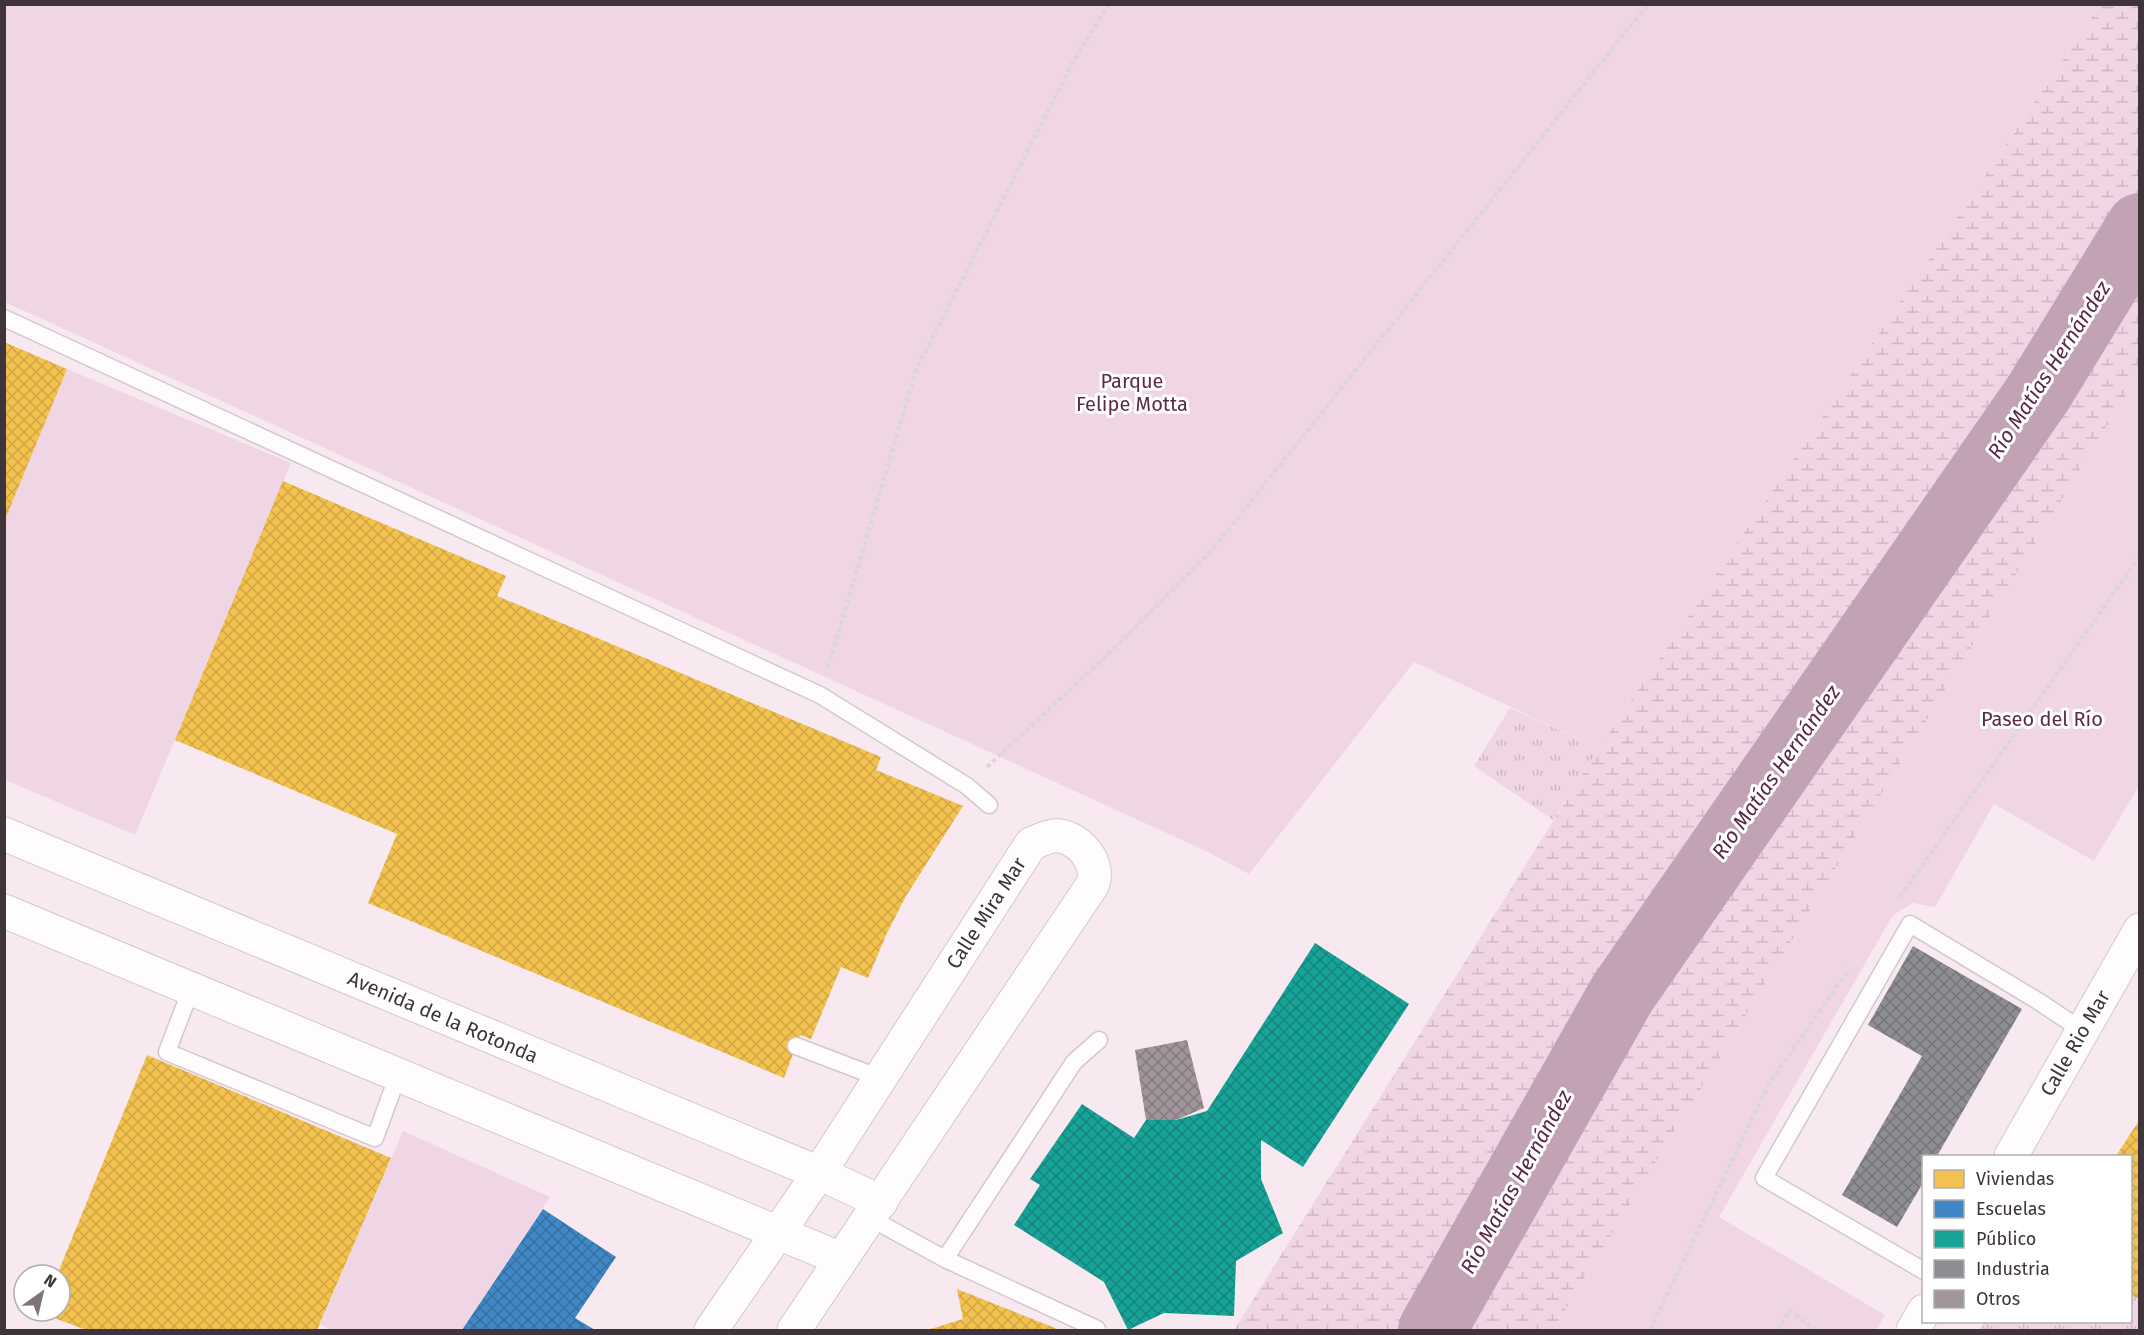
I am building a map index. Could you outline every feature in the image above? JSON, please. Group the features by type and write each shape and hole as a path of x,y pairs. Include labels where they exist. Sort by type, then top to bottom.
{"street":[{"name":"Avenida de la Rotonda","path":"4,834 819,1173 875,1210"},
{"name":"Calle Mira Mar","path":"711,1330 819,1173 1031,844 1055,836 1077,843 1093,862 1095,881 794,1330"},
{"path":"4,911 841,1259"},
{"name":"Calle Rio Mar","path":"2012,1155 2139,930"},
{"path":"1913,1330 1922,1313"}],"lane":[{"path":"4,318 820,695 967,786 988,805"},
{"path":"1922,1270 1764,1178 1910,924 2083,1030"},
{"path":"191,989 167,1052 375,1138 398,1075"},
{"path":"945,1259 1074,1062 1099,1040"},
{"path":"796,1046 880,1078"},
{"path":"875,1210 945,1259 1097,1329"}],"path":[{"path":"820,695 916,370 1073,62 1109,4"},
{"path":"967,786 1117,646 1212,549 1648,4"},
{"path":"1778,1330 1790,1310 1815,1330"}],"green space":[{"name":"Parque Felipe Motta","path":"4,5 2100,5 1599,748 1414,662 1249,874 1206,851 5,302"},
{"path":"2100,5 2139,5 2139,374 1553,1330 1234,1330 1599,748"},
{"path":"67,369 291,463 135,835 5,780 5,520"},
{"name":"Paseo del Río","path":"2139,374 2139,786 2094,861 1994,804 1935,907 1913,903 1893,915 1719,1217 1885,1315 1876,1330 1553,1330"},
{"path":"1510,708 1599,748 1553,820 1474,766"},
{"path":"403,1131 550,1197 462,1330 330,1330 320,1324"},
{"path":"2132,1296 2139,1299 2139,1330 1979,1330 1983,1323 2132,1323"}],"building: Viviendas":[{"path":"4,342 67,369 5,520 4,520"},
{"path":"283,481 506,576 497,596 881,757 876,770 963,806 906,896 868,978 841,967 811,1039 800,1035 784,1078 368,903 397,834 175,740"},
{"path":"147,1055 391,1158 317,1330 86,1330 67,1323 72,1323 72,1263 62,1263"},
{"path":"2140,1119 2140,1299 2132,1296 2132,1155 2117,1155"},
{"path":"957,1289 1060,1330 927,1330 963,1319"}],"building: Escuelas":[{"path":"543,1209 616,1257 575,1318 595,1330 462,1330"}],"building: Público":[{"path":"1315,943 1409,1004 1303,1167 1261,1140 1261,1179 1283,1233 1236,1261 1234,1316 1164,1313 1128,1330 1104,1282 1014,1225 1040,1185 1030,1179 1082,1104 1134,1138 1146,1120 1176,1120 1207,1111"}],"building: Industria":[{"path":"1913,946 2022,1009 1938,1155 1922,1155 1922,1184 1897,1227 1842,1195 1922,1056 1868,1025"}],"building: Otros":[{"path":"1187,1040 1204,1108 1176,1120 1146,1120 1135,1050"}],"waterway":[{"name":"Río Matías Hernández","path":"1432,1330 1622,994 2039,392 2140,227"}]}
